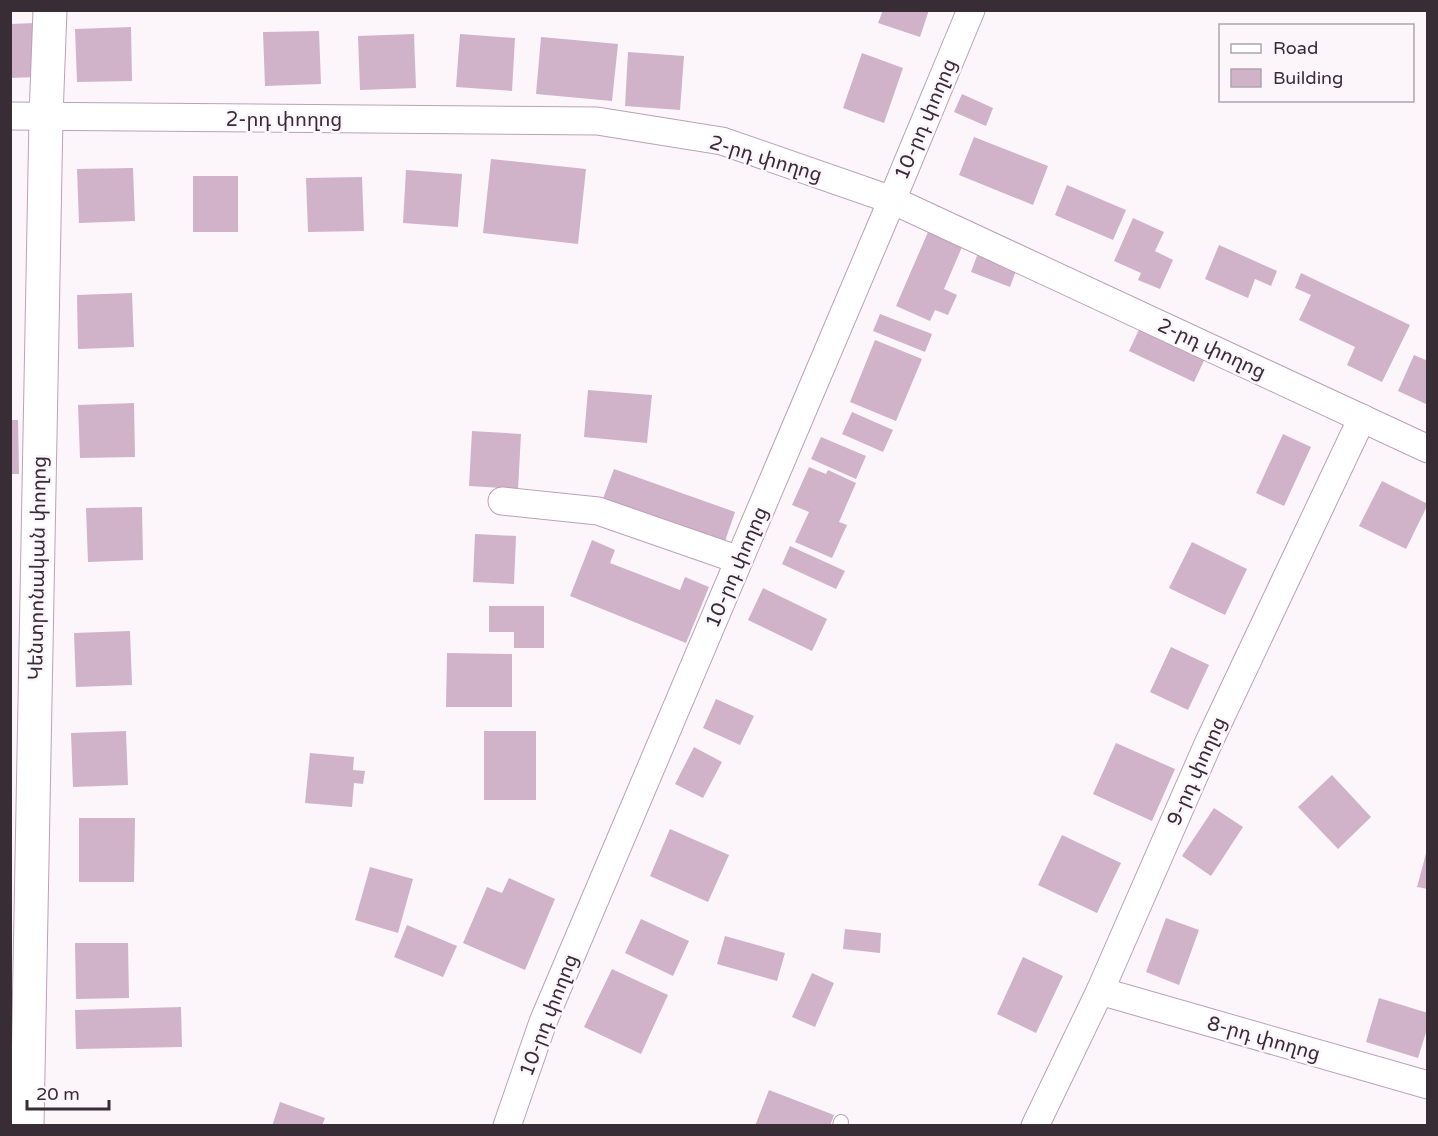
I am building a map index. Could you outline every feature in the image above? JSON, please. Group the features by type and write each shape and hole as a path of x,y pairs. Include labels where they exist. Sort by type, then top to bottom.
{"street":[{"name":"Կենտրոնական փողոց","path":"27,1125 50,10"},
{"name":"10-րդ փողոց","path":"507,1125 543,1022 971,10"},
{"name":"2-րդ փողոց","path":"10,116 597,121 722,141 892,200 1428,449"},
{"name":"9-րդ փողոց","path":"1035,1125 1100,991 1208,744 1362,418"},
{"path":"502,501 598,511 739,560"},
{"name":"8-րդ փողոց","path":"1100,991 1428,1085"}],"building":[{"path":"883,10 929,10 920,37 878,23"},
{"path":"35,23 37,77 10,78 10,24"},
{"path":"131,27 132,81 77,82 75,29"},
{"path":"319,31 321,84 265,86 263,32"},
{"path":"414,34 416,88 360,90 358,36"},
{"path":"460,34 515,38 512,91 456,87"},
{"path":"541,37 618,44 612,101 536,94"},
{"path":"628,52 684,56 680,110 625,106"},
{"path":"862,53 903,68 884,123 843,108"},
{"path":"962,94 993,108 986,126 954,112"},
{"path":"974,137 1048,166 1033,205 959,175"},
{"path":"491,159 586,169 578,244 483,233"},
{"path":"133,168 135,221 79,223 77,169"},
{"path":"406,170 462,174 458,227 403,223"},
{"path":"193,176 238,176 238,232 193,232"},
{"path":"362,177 364,231 308,232 306,178"},
{"path":"1067,185 1126,210 1113,240 1055,215"},
{"path":"1133,218 1164,232 1155,251 1173,260 1160,289 1138,280 1141,273 1114,261"},
{"path":"928,232 962,247 944,289 957,295 948,315 935,310 930,321 896,306"},
{"path":"1219,245 1277,271 1271,286 1255,279 1248,298 1205,279"},
{"path":"978,253 1017,268 1010,287 971,272"},
{"path":"1301,273 1410,325 1382,382 1347,365 1355,347 1299,320 1311,295 1295,288"},
{"path":"132,293 134,347 78,349 77,295"},
{"path":"880,314 932,334 925,352 873,331"},
{"path":"1143,321 1208,352 1194,382 1129,351"},
{"path":"875,340 922,359 896,421 850,402"},
{"path":"1414,355 1428,361 1428,405 1398,391"},
{"path":"588,390 652,395 647,443 584,437"},
{"path":"134,403 135,457 80,458 78,405"},
{"path":"852,412 893,430 883,452 842,434"},
{"path":"10,420 18,420 19,474 10,474"},
{"path":"472,431 521,434 518,489 469,486"},
{"path":"1283,434 1311,447 1284,506 1256,493"},
{"path":"821,437 866,456 856,479 811,459"},
{"path":"809,467 826,474 828,470 856,483 839,522 847,525 832,558 795,542 809,512 792,505"},
{"path":"614,469 735,512 723,547 601,504"},
{"path":"1382,481 1428,504 1406,549 1359,526"},
{"path":"142,507 143,560 88,562 86,508"},
{"path":"475,534 516,536 514,584 473,582"},
{"path":"592,540 615,550 610,563 680,590 685,577 709,587 686,643 570,596"},
{"path":"1192,542 1247,569 1225,615 1169,588"},
{"path":"790,546 845,571 836,589 782,564"},
{"path":"763,588 827,619 812,651 748,620"},
{"path":"489,606 544,606 544,648 514,648 514,632 489,632"},
{"path":"130,631 132,685 76,687 74,633"},
{"path":"1171,647 1209,665 1188,710 1150,692"},
{"path":"447,653 512,654 512,707 446,707"},
{"path":"716,699 754,716 740,745 703,728"},
{"path":"126,731 128,785 73,787 71,733"},
{"path":"484,731 536,731 536,800 484,800"},
{"path":"1116,743 1175,769 1152,821 1093,794"},
{"path":"694,747 722,762 703,798 675,784"},
{"path":"310,753 354,757 353,770 365,771 363,784 354,783 352,807 305,803"},
{"path":"1332,775 1371,817 1338,849 1298,807"},
{"path":"1214,808 1243,827 1211,876 1182,856"},
{"path":"79,818 135,818 134,882 79,882"},
{"path":"670,829 729,855 708,902 650,876"},
{"path":"1062,835 1121,863 1097,913 1038,885"},
{"path":"1428,846 1428,889 1417,887"},
{"path":"370,867 413,879 398,933 355,920"},
{"path":"509,878 555,899 525,970 463,943 487,887 502,893"},
{"path":"1166,918 1199,930 1179,985 1146,972"},
{"path":"641,919 689,941 673,976 625,953"},
{"path":"407,925 457,946 443,977 394,957"},
{"path":"845,929 881,933 880,953 843,949"},
{"path":"725,936 785,953 777,981 717,964"},
{"path":"75,943 128,943 129,998 76,999"},
{"path":"1023,957 1063,976 1036,1033 997,1014"},
{"path":"612,969 668,995 641,1054 584,1027"},
{"path":"812,973 834,983 815,1027 792,1017"},
{"path":"1379,998 1428,1013 1428,1026 1418,1058 1366,1042"},
{"path":"181,1007 182,1047 76,1049 75,1010"},
{"path":"769,1090 834,1115 830,1126 755,1126"},
{"path":"280,1102 325,1118 322,1126 272,1126"}]}
